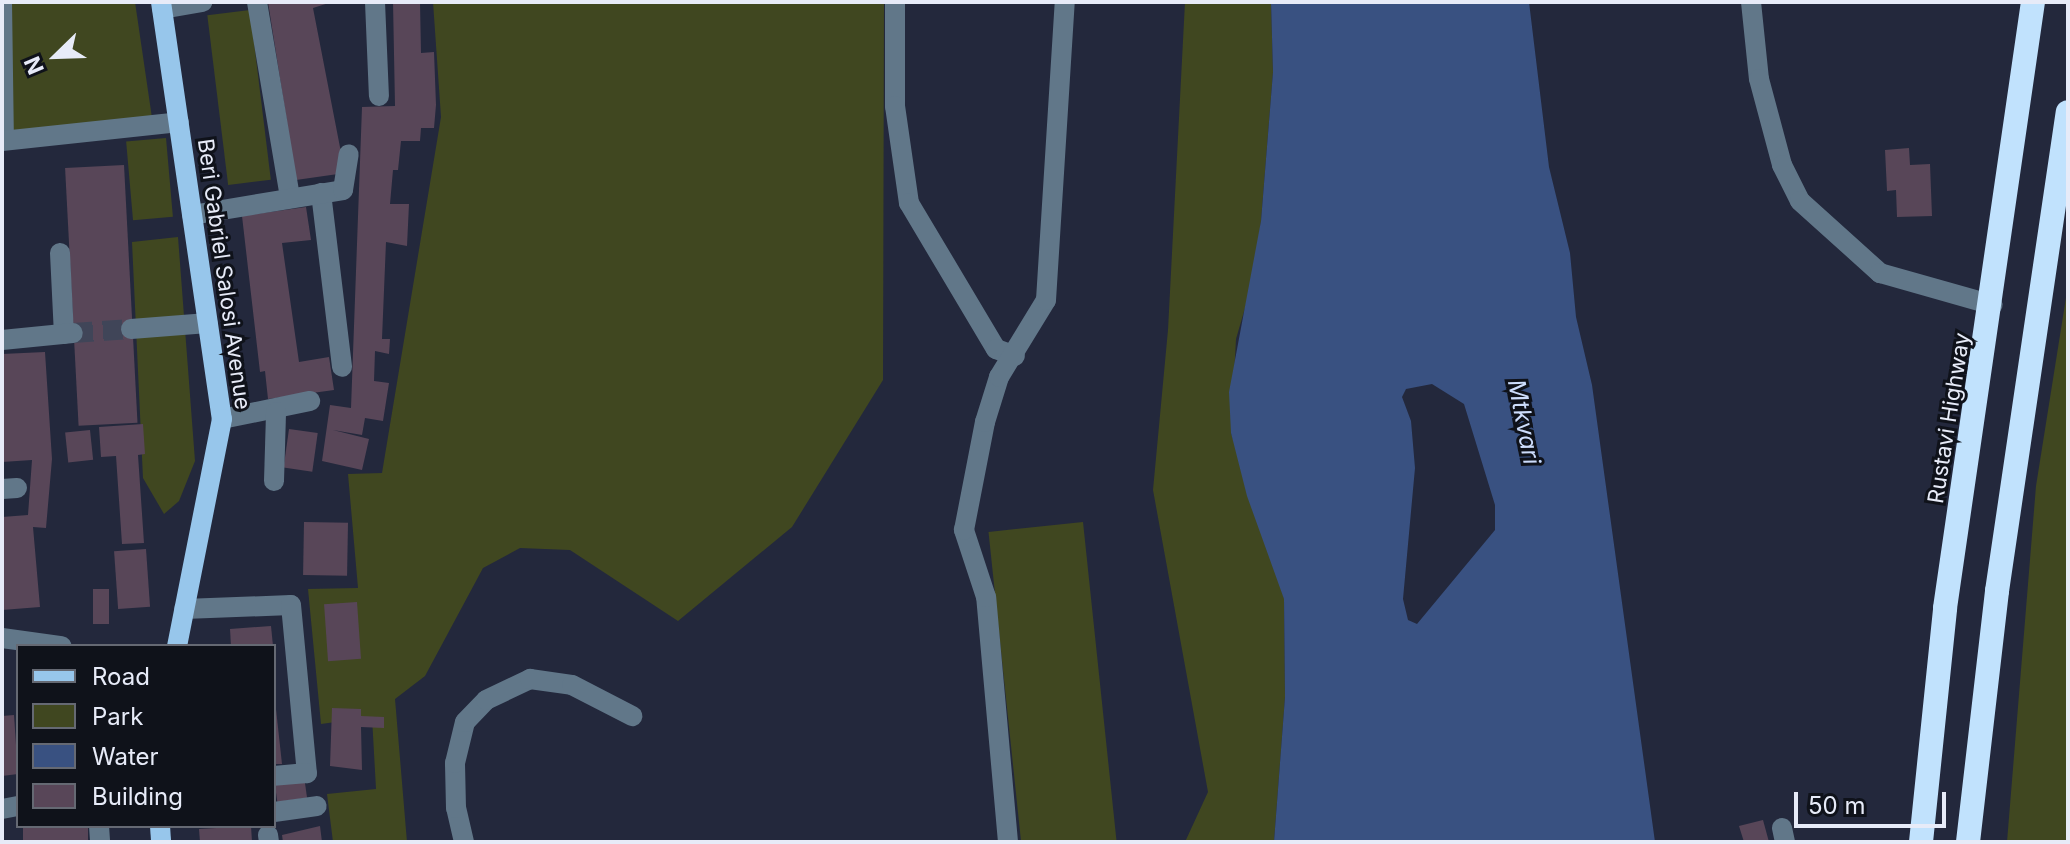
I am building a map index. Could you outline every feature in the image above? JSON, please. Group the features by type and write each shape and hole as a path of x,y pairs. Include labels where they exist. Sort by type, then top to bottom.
{"highway":[{"name":"Rustavi Highway","path":"1921,842 1945,608 1993,305 2033,2"},
{"path":"1968,842 1997,591 2068,112"}],"main road":[{"name":"Beri Gabriel Salosi Avenue","path":"162,5 222,419 177,644"}],"street":[{"path":"2,2 3,140 179,122"},
{"path":"162,5 202,2"},
{"path":"257,2 290,198"},
{"path":"375,2 379,96"},
{"path":"895,2 895,106 909,203 996,349 1015,356"},
{"path":"1008,842 986,597 964,530 985,422 999,377 1015,356 1046,300 1065,2"},
{"path":"1751,2 1759,79 1782,165 1800,201 1880,273 1993,305"},
{"path":"192,215 343,190 349,154"},
{"path":"321,193 342,367"},
{"path":"2,340 68,334 60,253"},
{"path":"131,329 208,323"},
{"path":"222,419 276,412 310,401"},
{"path":"274,481 276,412"},
{"path":"184,609 291,605 307,773 276,776"},
{"path":"2,638 46,644"},
{"path":"464,842 455,763 465,722 486,700 530,679 572,685 632,716"},
{"path":"276,812 317,806"}],"green space":[{"path":"12,2 135,2 152,118 11,133"},
{"path":"433,2 884,2 883,380 792,527 678,621 570,550 520,548 483,568 425,676 395,699 407,842 333,842 327,794 376,789 372,717 321,724 308,589 358,588 348,474 382,473 441,117"},
{"path":"1185,2 1271,2 1273,72 1261,221 1254,277 1236,339 1231,433 1284,598 1285,697 1274,842 1185,842 1208,792 1153,490 1168,330"},
{"path":"250,10 271,180 228,185 207,15"},
{"path":"166,138 173,217 133,220 126,141"},
{"path":"178,237 195,461 179,501 164,514 143,478 132,242"},
{"path":"2068,285 2068,842 2007,842 2036,486"},
{"path":"1083,522 1117,842 1021,842 989,532"}],"water":[{"name":"Mtkvari","path":"1271,2 1529,2 1549,167 1570,253 1576,317 1592,385 1655,842 1274,842 1285,697 1284,599 1247,496 1231,433 1229,392 1261,221 1273,72","holes":["1432,384 1464,404 1495,505 1495,530 1417,624 1408,620 1403,599 1415,468 1411,421 1402,397 1406,389"]}],"building":[{"path":"268,2 332,2 313,8 345,173 296,180"},
{"path":"393,2 420,2 421,53 434,52 436,105 434,128 421,128 420,141 401,141 398,170 393,170 390,204 409,204 407,246 386,242 382,339 390,339 389,354 375,351 374,381 389,383 383,421 365,418 362,435 333,430 369,439 362,470 322,461 330,405 351,408 362,107 395,106"},
{"path":"1909,148 1910,165 1930,164 1932,216 1897,217 1896,190 1887,191 1885,150"},
{"path":"124,165 138,423 79,426 65,168"},
{"path":"306,207 311,240 282,243 299,362 329,357 334,390 268,399 265,371 260,372 242,216"},
{"path":"45,352 52,459 46,528 33,527 40,607 2,610 2,517 28,515 32,460 2,462 2,354"},
{"path":"143,424 145,454 138,455 144,543 122,544 116,456 101,457 99,427"},
{"path":"289,429 318,433 312,472 284,468"},
{"path":"90,430 93,460 68,462 65,433"},
{"path":"304,522 348,523 347,576 303,575"},
{"path":"146,549 150,607 118,609 114,551"},
{"path":"93,589 109,589 109,624 93,624"},
{"path":"357,602 361,659 328,661 324,604"},
{"path":"271,626 273,644 231,644 230,629"},
{"path":"332,708 361,709 361,716 384,717 384,728 361,727 362,770 330,766"},
{"path":"276,709 282,764 276,764"},
{"path":"14,715 16,774 2,776 2,716"},
{"path":"304,776 307,798 277,802 276,780"},
{"path":"1763,820 1769,842 1744,842 1739,826"},
{"path":"320,826 322,842 283,842 282,835"},
{"path":"23,828 88,828 88,842 23,842"},
{"path":"251,828 252,842 200,842 199,829"}],"tunnel":[{"path":"73,333 131,329"}]}
